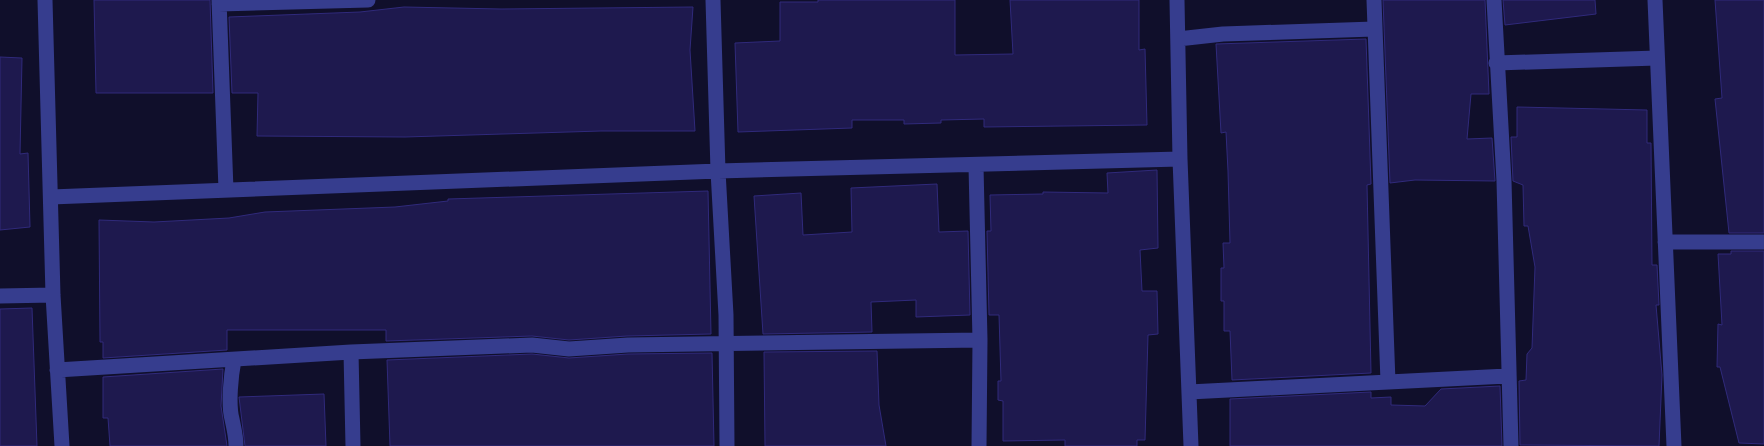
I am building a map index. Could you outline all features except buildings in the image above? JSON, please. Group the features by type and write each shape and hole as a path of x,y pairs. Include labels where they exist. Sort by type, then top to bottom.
{"street":[{"path":"45,0 53,295 62,446"},
{"path":"226,190 219,2 368,0"},
{"path":"713,0 718,171 727,343 727,446"},
{"path":"1177,0 1180,159 1191,446"},
{"path":"1374,0 1388,382"},
{"path":"1494,0 1504,181 1510,446"},
{"path":"1654,0 1674,446"},
{"path":"1178,40 1223,34 1374,29"},
{"path":"1496,63 1656,58"},
{"path":"51,198 718,171 976,166 1180,159"},
{"path":"976,166 980,340 979,446"},
{"path":"1665,242 1764,242"},
{"path":"0,296 53,295"},
{"path":"57,370 351,352 532,345 569,349 727,343 980,340"},
{"path":"351,352 353,446"},
{"path":"234,360 232,371 232,418 236,430 236,446"},
{"path":"1189,392 1507,376"}]}
